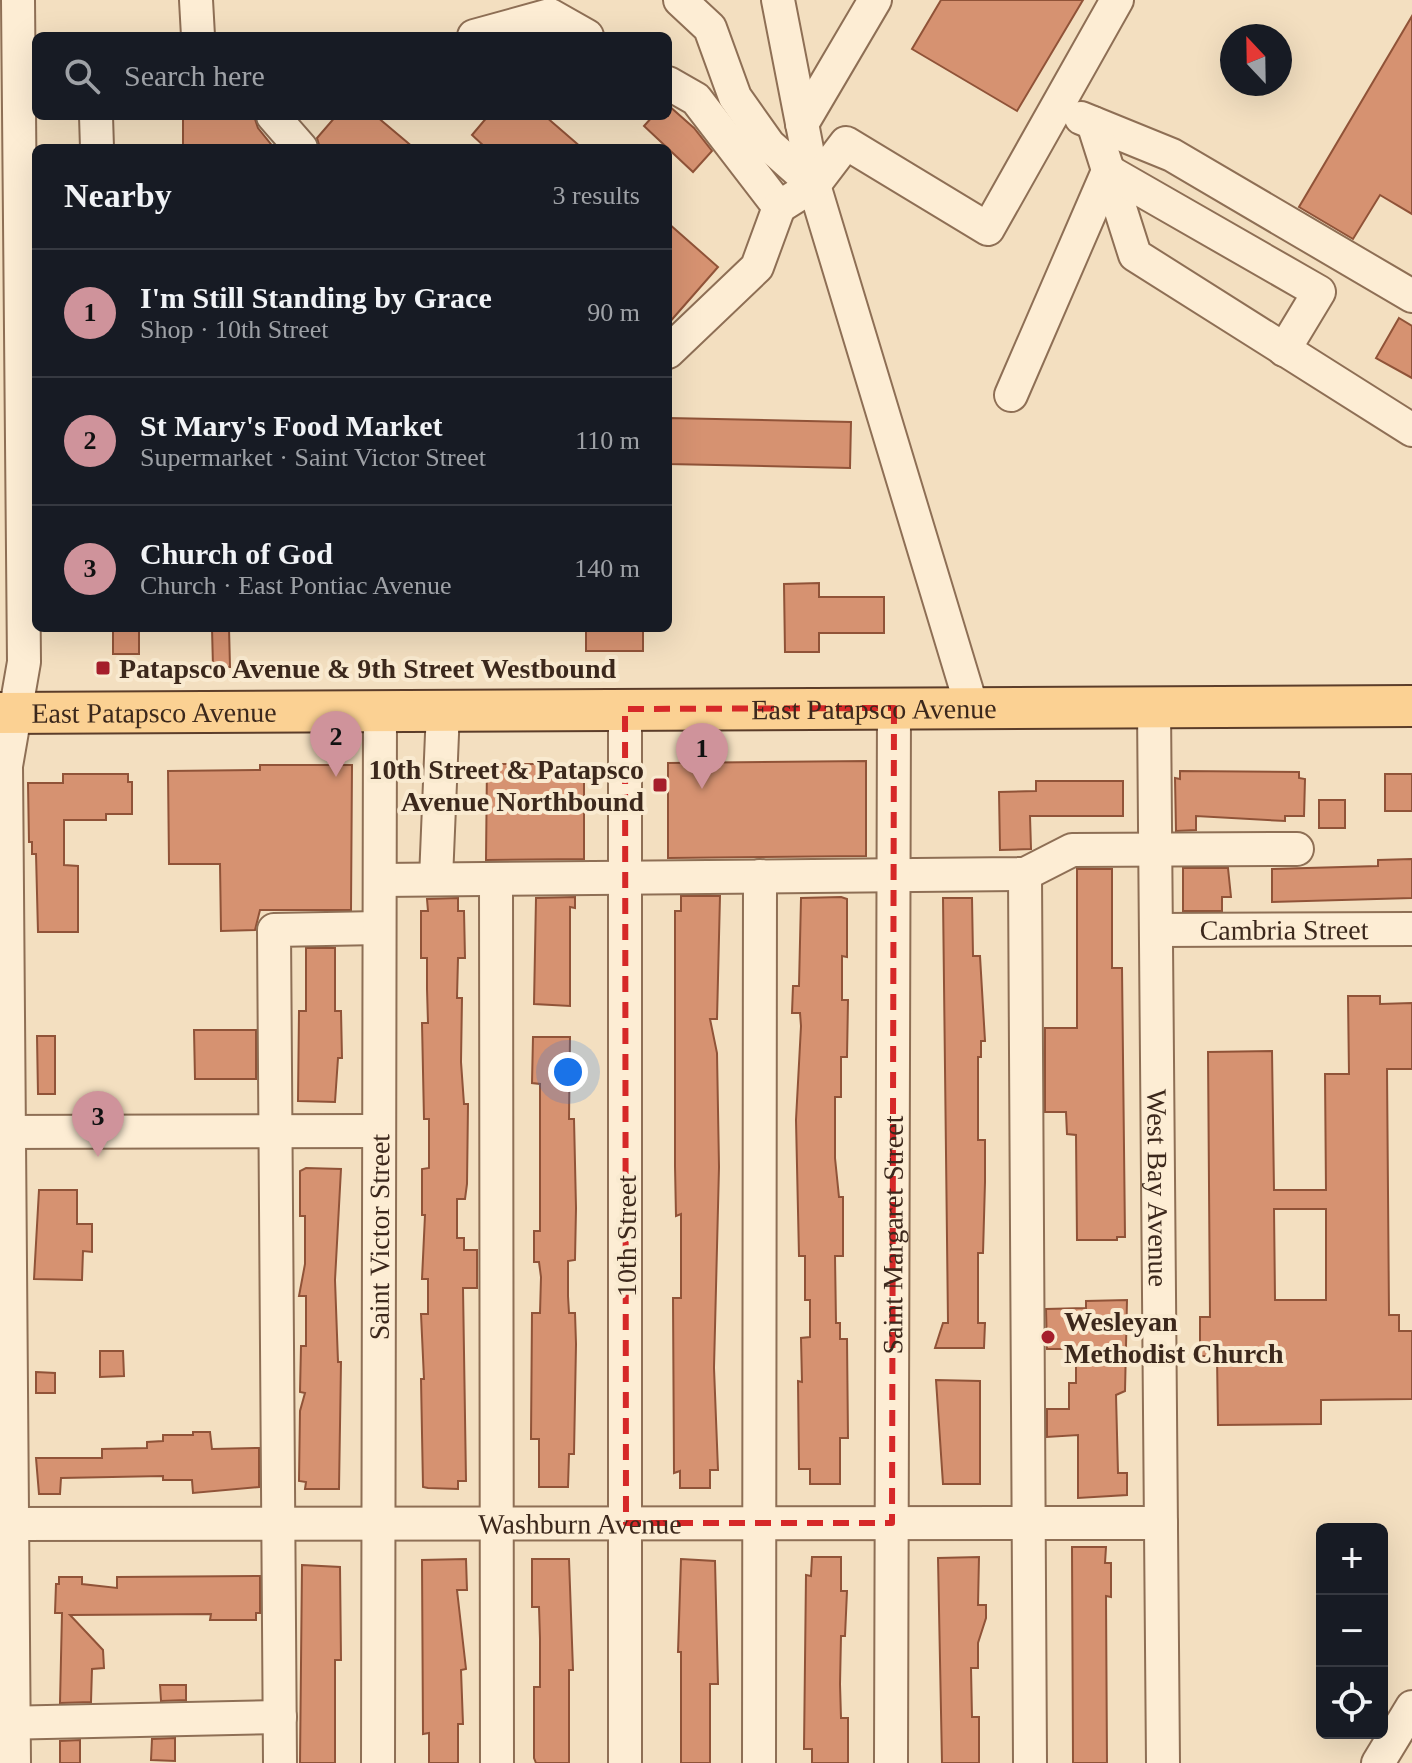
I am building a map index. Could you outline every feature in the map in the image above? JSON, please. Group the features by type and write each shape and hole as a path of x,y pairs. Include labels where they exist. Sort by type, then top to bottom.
{"main road":[{"name":"East Patapsco Avenue","path":"7,713 1412,706"}],"street":[{"path":"14,1763 7,1723 6,766 7,713 24,662 29,492 27,45 18,0"},
{"path":"196,0 198,32"},
{"path":"680,0 710,28 735,97 769,145 814,185"},
{"path":"778,0 814,185 972,708"},
{"path":"802,124 875,0"},
{"path":"672,348 757,267 779,207 814,185 846,143 988,229 1117,0"},
{"path":"488,32 550,15 580,32"},
{"path":"672,85 696,99 779,207"},
{"path":"1056,109 1172,155 1412,296"},
{"path":"96,120 97,144"},
{"path":"276,120 298,144"},
{"path":"1093,123 1135,255 1412,430"},
{"path":"1108,171 1319,292 1284,350"},
{"path":"1011,395 1108,171"},
{"name":"Saint Margaret Street","path":"891,1763 894,708"},
{"name":"West Bay Avenue","path":"1154,708 1163,1763"},
{"name":"10th Street","path":"625,709 625,1763"},
{"path":"436,879 443,710"},
{"name":"Saint Victor Street","path":"378,1763 380,711"},
{"path":"380,880 1025,874 1072,850 1297,849"},
{"path":"1025,874 1030,1763"},
{"path":"759,1763 760,876"},
{"path":"496,879 497,1763"},
{"path":"280,1763 274,930 379,928"},
{"name":"Cambria Street","path":"1156,930 1412,929"},
{"path":"5,1132 379,1131"},
{"name":"Washburn Avenue","path":"6,1524 1161,1523"},
{"path":"1378,1763 1412,1707"},
{"path":"7,1723 280,1717"}],"highlighted area":[{"path":"894,708 892,1523 626,1523 625,709"}],"building":[{"path":"941,0 1083,0 1017,111 912,49"},
{"path":"1412,16 1412,214 1380,195 1353,239 1299,207"},
{"path":"672,109 694,128 712,151 693,172 672,152 672,144 663,144 644,126 649,120 672,120"},
{"path":"183,120 255,120 271,144 183,144"},
{"path":"333,120 381,120 409,144 319,144 317,138"},
{"path":"485,120 550,120 577,144 482,144 472,135"},
{"path":"672,227 718,267 672,319"},
{"path":"1399,318 1412,326 1412,378 1376,358"},
{"path":"672,418 851,422 850,468 672,464"},
{"path":"819,583 819,597 884,597 884,633 819,633 819,652 785,652 784,584"},
{"path":"113,632 139,632 139,654 113,654"},
{"path":"212,632 229,632 230,667 213,667"},
{"path":"586,632 643,632 643,651 586,651"},
{"path":"866,761 866,856 668,858 668,763"},
{"path":"487,764 575,764 584,772 584,859 486,860"},
{"path":"260,765 352,765 351,910 260,910 255,930 221,931 220,864 169,864 168,771 260,770"},
{"path":"1180,771 1299,772 1299,778 1305,779 1304,816 1285,816 1285,821 1196,816 1196,830 1176,831 1175,778 1180,779"},
{"path":"63,774 128,774 128,782 132,782 132,814 106,814 106,820 64,820 64,865 78,866 78,932 38,932 36,854 32,854 32,842 29,842 28,783 63,783"},
{"path":"1385,774 1412,774 1412,811 1385,811"},
{"path":"1036,781 1123,781 1123,816 1030,816 1031,849 1000,850 999,792 1036,791"},
{"path":"1319,800 1345,800 1345,828 1319,828"},
{"path":"1412,859 1412,898 1272,902 1272,869 1378,866 1378,860"},
{"path":"1183,868 1228,868 1231,897 1222,897 1222,911 1183,911"},
{"path":"1077,869 1112,869 1112,968 1122,968 1125,1237 1117,1237 1117,1240 1077,1240 1076,1135 1067,1134 1066,1112 1045,1112 1045,1028 1077,1028"},
{"path":"681,896 720,896 717,1019 710,1019 717,1053 719,1167 714,1368 718,1470 710,1470 710,1488 680,1488 680,1471 674,1473 673,1298 681,1298 681,1214 676,1216 675,1166 675,911 681,911"},
{"path":"575,897 575,908 570,907 570,1006 534,1004 536,898"},
{"path":"458,898 458,911 464,911 465,958 458,958 457,998 462,998 461,1062 464,1104 468,1104 467,1184 465,1199 457,1199 457,1238 464,1238 464,1250 477,1250 477,1288 463,1288 466,1481 458,1481 458,1489 423,1487 421,1314 428,1314 428,1279 422,1279 425,1215 422,1215 422,1169 429,1168 429,1119 424,1119 422,1023 428,1023 427,958 421,958 421,911 428,911 427,899"},
{"path":"801,898 847,899 847,957 842,956 842,1000 848,1000 847,1057 841,1057 841,1097 835,1097 835,1158 839,1197 843,1197 843,1256 835,1256 836,1323 840,1323 840,1339 847,1339 848,1438 840,1438 840,1484 810,1484 810,1469 799,1469 798,1381 802,1382 801,1338 810,1337 810,1300 805,1300 805,1256 799,1256 796,1120 801,1026 800,1013 792,1013 793,986 799,986"},
{"path":"943,898 972,898 973,956 980,956 985,1041 981,1041 981,1057 978,1057 978,1140 985,1140 985,1182 983,1253 978,1253 978,1323 985,1323 984,1348 935,1348 943,1323 948,1323"},
{"path":"306,948 335,948 335,1011 341,1011 342,1058 338,1058 335,1102 298,1101 299,1011 306,1011"},
{"path":"1348,996 1380,996 1380,1004 1412,1003 1412,1069 1387,1069 1389,1315 1399,1315 1399,1331 1412,1331 1412,1399 1321,1400 1321,1424 1218,1425 1217,1356 1200,1356 1200,1317 1210,1317 1208,1052 1272,1051 1274,1190 1326,1190 1325,1074 1349,1074","holes":["1274,1209 1326,1209 1326,1300 1275,1300"]},
{"path":"194,1030 256,1030 256,1079 195,1079"},
{"path":"37,1036 55,1036 55,1094 38,1094"},
{"path":"533,1037 570,1037 569,1119 574,1119 576,1208 575,1260 568,1261 568,1296 569,1313 575,1313 576,1344 574,1454 569,1454 568,1487 539,1487 539,1439 531,1439 532,1313 540,1313 541,1277 539,1262 534,1262 534,1231 540,1231 540,1084 532,1083"},
{"path":"306,1168 341,1169 335,1280 338,1362 341,1362 339,1489 305,1489 306,1482 299,1481 300,1411 305,1393 300,1392 301,1346 306,1346 306,1296 299,1296 305,1264 305,1216 300,1216 300,1171"},
{"path":"39,1190 77,1190 77,1224 92,1224 92,1252 83,1251 82,1280 34,1279"},
{"path":"1127,1300 1125,1391 1116,1395 1118,1473 1127,1473 1127,1495 1078,1498 1078,1435 1047,1437 1047,1409 1069,1409 1069,1383 1076,1383 1076,1349 1047,1349 1046,1309 1086,1308 1086,1301"},
{"path":"100,1351 123,1351 124,1376 100,1377"},
{"path":"36,1372 55,1373 55,1393 36,1393"},
{"path":"936,1380 980,1381 980,1484 943,1484"},
{"path":"193,1432 210,1432 212,1449 259,1448 259,1487 193,1493 192,1480 163,1480 163,1476 61,1478 60,1494 39,1494 36,1458 102,1458 102,1449 147,1448 147,1442 163,1441 163,1435 193,1435"},
{"path":"1072,1547 1106,1547 1105,1563 1111,1563 1111,1597 1106,1596 1107,1763 1073,1763"},
{"path":"812,1557 841,1557 841,1591 847,1591 845,1636 841,1636 840,1684 841,1718 848,1718 848,1763 812,1763 812,1749 804,1749 806,1575 811,1576"},
{"path":"979,1557 978,1605 986,1605 986,1618 978,1643 978,1668 971,1668 972,1717 979,1717 979,1763 942,1763 938,1558"},
{"path":"466,1559 467,1590 457,1590 466,1669 461,1670 463,1724 458,1724 458,1763 429,1763 429,1733 423,1734 422,1560"},
{"path":"532,1559 569,1559 573,1670 569,1670 569,1763 536,1763 534,1758 534,1687 540,1687 540,1639 539,1607 532,1607"},
{"path":"681,1559 715,1561 718,1684 710,1684 710,1763 681,1763 681,1652 678,1652"},
{"path":"302,1565 340,1567 341,1660 335,1660 335,1763 300,1763"},
{"path":"260,1576 260,1613 256,1613 256,1620 210,1620 211,1614 70,1615 103,1650 104,1668 92,1669 91,1702 60,1703 62,1613 55,1613 59,1577 82,1577 82,1584 117,1588 117,1577"},
{"path":"160,1685 186,1685 186,1700 161,1701"},
{"path":"175,1738 175,1761 151,1760 152,1739"},
{"path":"80,1740 80,1763 60,1763 60,1741"}],"place":[{"name":"Patapsco Avenue & 9th Street Westbound","path":"103,668"},
{"name":"St Mary's Food Market","path":"336,777"},
{"name":"10th Street & Patapsco Avenue Northbound","path":"660,785"},
{"name":"I'm Still Standing by Grace","path":"702,789"},
{"name":"Church of God","path":"98,1157"},
{"name":"Wesleyan Methodist Church","path":"1048,1337"}]}
